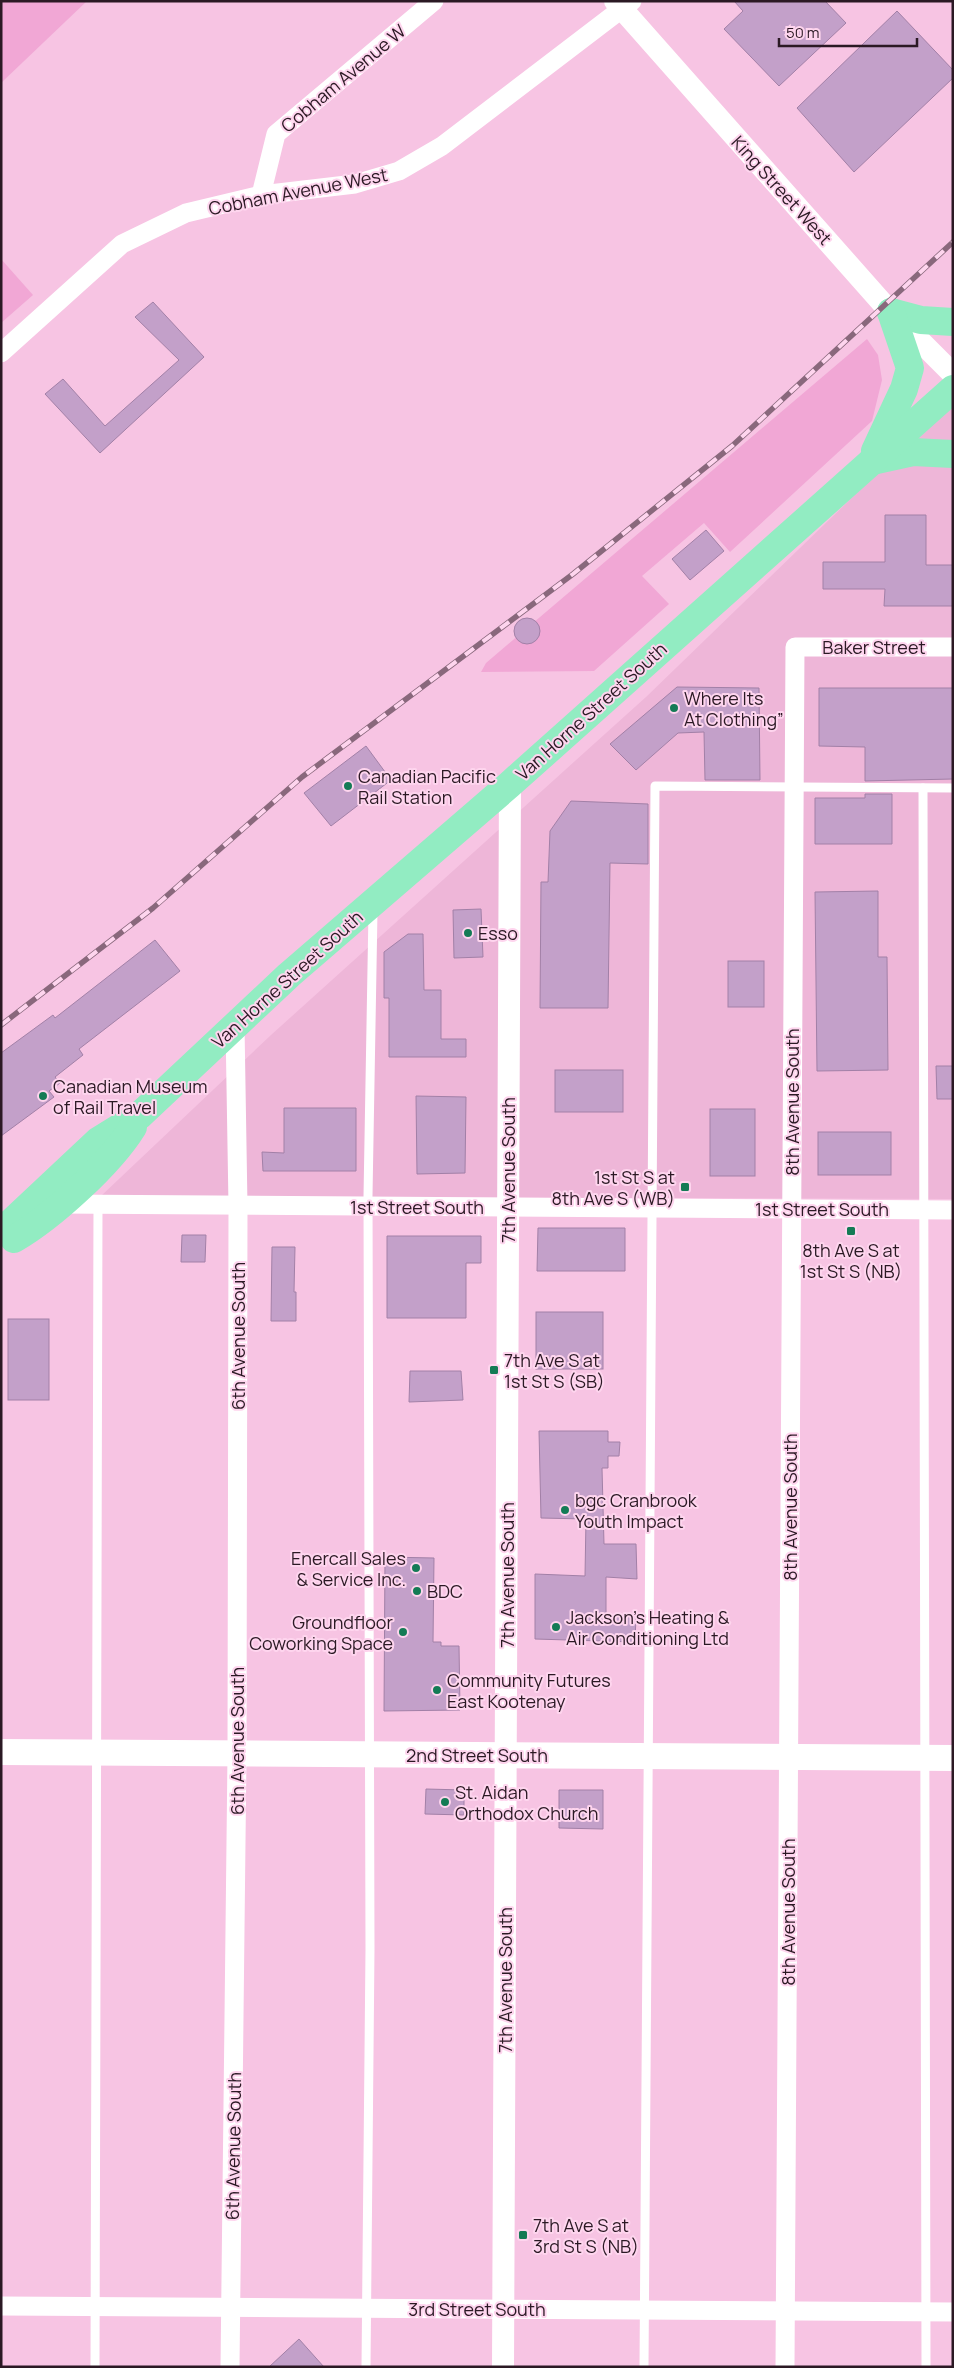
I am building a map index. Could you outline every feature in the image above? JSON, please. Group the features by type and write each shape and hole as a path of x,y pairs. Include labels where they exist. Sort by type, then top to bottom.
{"highway":[{"path":"891,312 921,320 953,322"},
{"path":"870,461 904,388 910,368 891,312"},
{"name":"Van Horne Street South","path":"1,1232 98,1141 140,1115 374,900 510,783 953,388"},
{"path":"870,461 913,452 953,454"},
{"name":"Van Horne Street South","path":"1,1246 26,1232 83,1184 121,1145 140,1115"}],"main road":[{"name":"2nd Street South","path":"1,1752 953,1758"}],"street":[{"name":"Cobham Avenue W","path":"261,195 276,134 434,1"},
{"name":"Cobham Avenue West","path":"1,353 122,244 186,214 261,195 355,184 399,171 442,146 623,4"},
{"name":"King Street West","path":"623,4 891,312 953,374"},
{"name":"Baker Street","path":"795,647 953,647"},
{"name":"8th Avenue South","path":"785,2367 795,647"},
{"name":"7th Avenue South","path":"503,2367 510,783"},
{"name":"6th Avenue South","path":"230,2367 237,1754 238,1206 235,1026"},
{"name":"1st Street South","path":"32,1202 98,1205 953,1210"},
{"name":"3rd Street South","path":"1,2306 953,2312"}],"lane":[{"path":"644,2367 651,1208 656,786 953,788"},
{"path":"923,788 926,2367"},
{"path":"366,2367 365,2309 370,1949 368,1206 374,900"},
{"path":"95,2367 98,1205"}],"shaded area":[{"path":"1,1 87,1 1,83"},
{"path":"1,259 33,295 1,323"},
{"path":"867,339 878,355 882,380 872,421 730,552 704,523 642,576 669,604 594,671 481,672 486,663"},
{"path":"953,400 953,1199 101,1196 271,1035 646,697"}],"building":[{"path":"734,1 825,1 846,23 779,86 724,29 743,11"},
{"path":"897,11 953,70 953,78 854,172 797,108"},
{"path":"153,302 204,357 100,453 45,394 63,379 105,426 179,360 135,317"},
{"path":"885,515 926,515 926,565 953,565 953,606 884,606 885,589 823,589 823,562 885,562"},
{"path":"706,530 724,551 690,580 672,559"},
{"path":"527,618 536,622 540,631 536,640 527,644 518,640 514,631 518,622"},
{"path":"677,687 759,688 760,780 705,780 704,732 678,733 636,770 610,744"},
{"path":"819,688 953,688 953,779 865,781 865,747 819,746"},
{"name":"Canadian Pacific Rail Station","path":"366,746 391,780 331,826 304,793"},
{"path":"865,794 892,794 892,844 815,844 815,798 865,798"},
{"path":"571,801 648,804 648,864 610,863 608,1008 540,1008 541,882 548,882 550,831"},
{"path":"878,891 878,957 887,957 888,1070 817,1071 815,892"},
{"name":"Esso","path":"481,909 483,957 454,958 453,910"},
{"path":"408,934 423,934 424,990 441,990 441,1039 466,1039 466,1057 389,1057 389,998 384,998 384,952"},
{"path":"155,940 180,971 79,1049 83,1055 55,1077 60,1083 49,1091 54,1097 1,1136 1,1053 53,1015 55,1018"},
{"path":"728,961 764,961 764,1007 728,1007"},
{"path":"936,1066 953,1066 953,1099 937,1099"},
{"path":"555,1070 623,1070 623,1112 555,1112"},
{"path":"416,1096 466,1097 465,1173 417,1174"},
{"path":"284,1108 356,1108 356,1171 263,1171 262,1152 284,1153"},
{"path":"710,1109 755,1109 755,1176 710,1176"},
{"path":"818,1132 891,1132 891,1175 818,1175"},
{"path":"538,1228 625,1228 625,1271 537,1271"},
{"path":"182,1235 206,1235 205,1262 181,1262"},
{"path":"387,1236 481,1236 481,1263 466,1263 466,1318 387,1318"},
{"path":"272,1247 295,1247 294,1292 296,1292 296,1321 271,1321"},
{"path":"536,1312 603,1312 603,1369 536,1369"},
{"path":"8,1319 49,1319 49,1400 8,1400"},
{"path":"410,1371 461,1371 463,1400 409,1402"},
{"path":"539,1431 608,1431 608,1442 620,1442 619,1456 608,1456 608,1468 602,1468 604,1544 636,1544 637,1579 606,1577 606,1617 636,1616 635,1642 535,1639 535,1574 585,1576 586,1519 541,1518"},
{"name":"Groundfloor Coworking Space","path":"385,1557 434,1558 433,1642 441,1642 441,1646 459,1646 460,1710 384,1711"},
{"name":"St. Aidan Orthodox Church","path":"426,1789 464,1790 464,1815 425,1814"},
{"path":"559,1790 603,1790 603,1829 559,1828"},
{"path":"299,2339 324,2367 269,2367"}],"railway":[{"path":"1,1025 153,908 302,777 573,574 732,446 953,242"}],"place":[{"name":"Where Its At Clothing”","path":"674,708"},
{"name":"Canadian Pacific Rail Station","path":"348,786"},
{"name":"Esso","path":"468,933"},
{"name":"Canadian Museum of Rail Travel","path":"43,1096"},
{"name":"1st St S at 8th Ave S (WB)","path":"685,1187"},
{"name":"8th Ave S at 1st St S (NB)","path":"851,1231"},
{"name":"7th Ave S at 1st St S (SB)","path":"494,1370"},
{"name":"bgc Cranbrook Youth Impact","path":"565,1510"},
{"name":"Enercall Sales & Service Inc.","path":"416,1568"},
{"name":"BDC","path":"417,1591"},
{"name":"Jackson’s Heating & Air Conditioning Ltd","path":"556,1627"},
{"name":"Groundfloor Coworking Space","path":"403,1632"},
{"name":"Community Futures East Kootenay","path":"437,1690"},
{"name":"St. Aidan Orthodox Church","path":"445,1802"},
{"name":"7th Ave S at 3rd St S (NB)","path":"523,2235"}]}
